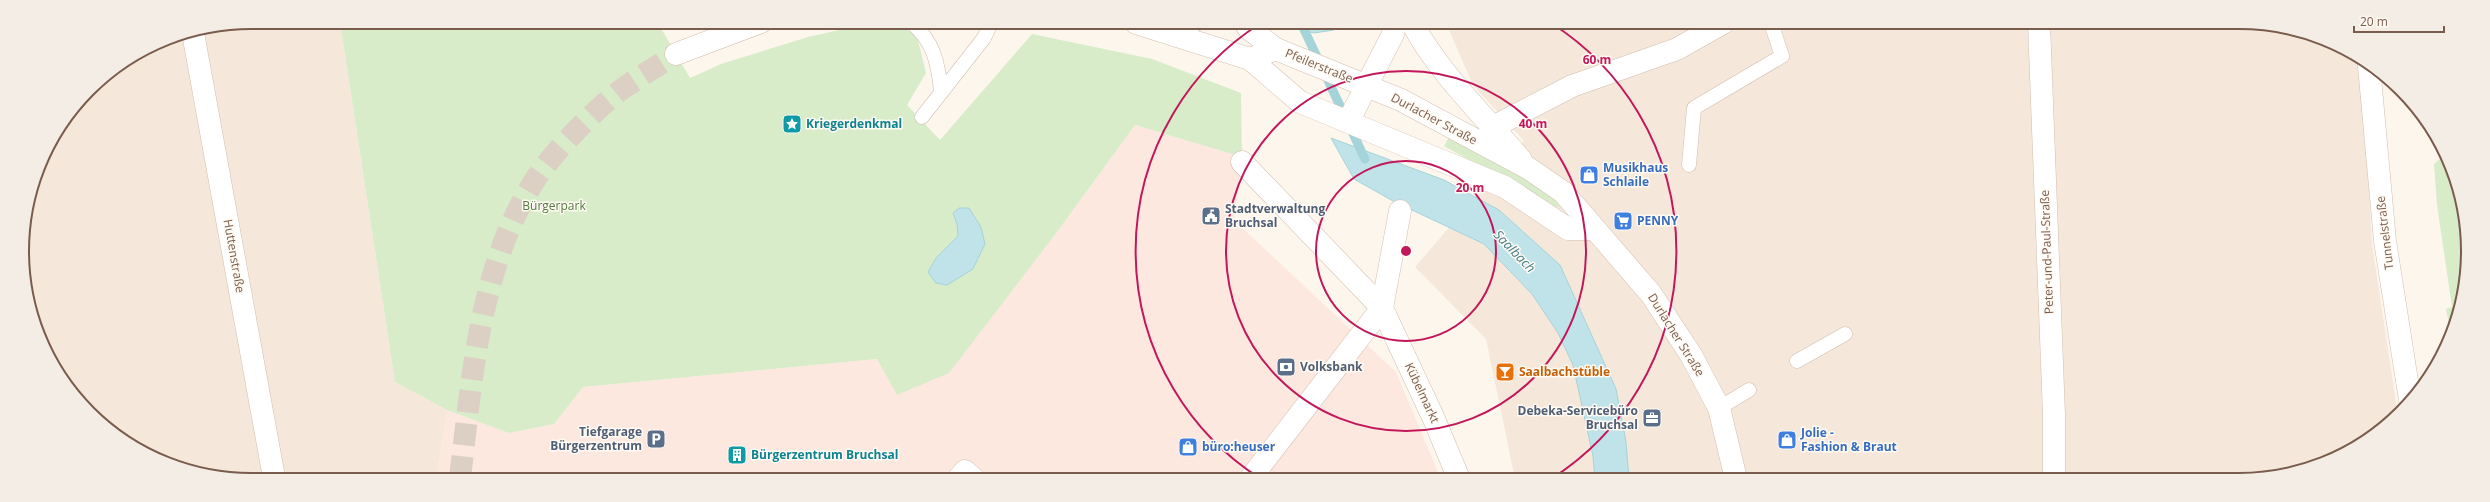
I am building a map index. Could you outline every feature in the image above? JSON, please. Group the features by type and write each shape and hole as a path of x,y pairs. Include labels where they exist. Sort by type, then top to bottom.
{"street":[{"path":"676,54 742,29"},
{"path":"1155,29 1250,59 1300,102 1504,187 1568,229 1593,230"},
{"path":"1249,29 1282,51"},
{"path":"1348,122 1363,86 1393,34 1394,29"},
{"path":"1415,29 1425,48 1455,85 1494,127 1528,168"},
{"path":"1494,127 1572,86 1677,49 1712,29"},
{"name":"Peter-und-Paul-Straße","path":"2038,29 2054,415 2054,473"},
{"name":"Huttenstraße","path":"194,37 273,473"},
{"name":"Pfeilerstraße","path":"1250,59 1282,51 1363,86"},
{"name":"Tunnelstraße","path":"2370,72 2385,241 2409,393"},
{"name":"Durlacher Straße","path":"1363,86 1401,100 1528,168 1563,192 1593,230 1651,294 1691,355 1719,408 1735,473"},
{"name":"Kübelmarkt","path":"1242,162 1382,308 1434,418 1456,473"},
{"path":"1255,473 1382,308 1400,210"}],"lane":[{"path":"920,29 926,34 938,66 941,91"},
{"path":"922,117 984,38 988,29"},
{"path":"1174,35 1186,29"},
{"path":"1689,165 1694,108 1782,56 1773,29"},
{"path":"1797,361 1845,334"},
{"path":"1719,408 1749,390"}],"shaded area":[{"path":"236,29 341,29 395,382 447,410 438,473 236,473 208,469 166,456 140,443 116,427 84,397 66,374 59,362 41,322 33,294 29,266 29,236 33,208 41,180 52,153 66,128 75,116 94,94 128,66 153,52 180,41 208,33"},
{"path":"1449,29 2254,29 2282,33 2310,41 2337,52 2362,66 2372,244 2397,407 2362,436 2324,456 2282,469 2254,473 1514,473 1486,339 1415,267 1524,141 1473,85"},
{"path":"1135,125 1242,157 1234,220 1396,372 1438,473 438,473 447,410 509,433 554,424 583,387 877,359 948,373 1057,232"}],"green space":[{"name":"Bürgerpark","path":"341,29 664,29 662,30 690,78 721,64 808,37 843,29 906,29 917,36 926,73 907,105 940,140 1032,34 1152,59 1241,93 1242,157 1135,125 1057,232 949,373 897,395 877,359 583,387 554,424 509,433 447,410 395,382"},
{"path":"1450,135 1533,184 1560,204 1556,208 1444,146"},
{"path":"2440,158 2444,166 2457,208 2461,236 2461,266 2457,294 2449,322 2446,309 2452,307 2437,205 2434,164"}],"water":[{"path":"1298,29 1334,30 1314,33"},
{"path":"1331,138 1444,180 1499,210 1560,265 1616,389 1626,442 1629,473 1594,473 1593,456 1573,365 1558,333 1532,294 1484,244 1393,201 1354,179"},
{"path":"959,208 969,208 981,227 985,244 973,269 947,285 936,283 928,272 936,258 958,236 957,224 953,213"}],"waterway":[{"name":"Saalbach","path":"1304,29 1365,159"}],"tunnel":[{"path":"461,473 474,363 481,324 501,249 516,214 535,180 564,143 614,95 676,54"}],"place":[{"name":"Kriegerdenkmal","path":"792,124"},
{"name":"Musikhaus Schlaile","path":"1589,175"},
{"name":"Stadtverwaltung Bruchsal","path":"1211,216"},
{"name":"PENNY","path":"1623,221"},
{"name":"Volksbank","path":"1286,367"},
{"name":"Saalbachstüble","path":"1505,372"},
{"name":"Debeka-Servicebüro Bruchsal","path":"1652,418"},
{"name":"Tiefgarage Bürgerzentrum","path":"656,439"},
{"name":"Jolie - Fashion & Braut","path":"1787,440"},
{"name":"büro:heuser","path":"1188,447"},
{"name":"Bürgerzentrum Bruchsal","path":"737,455"}]}
